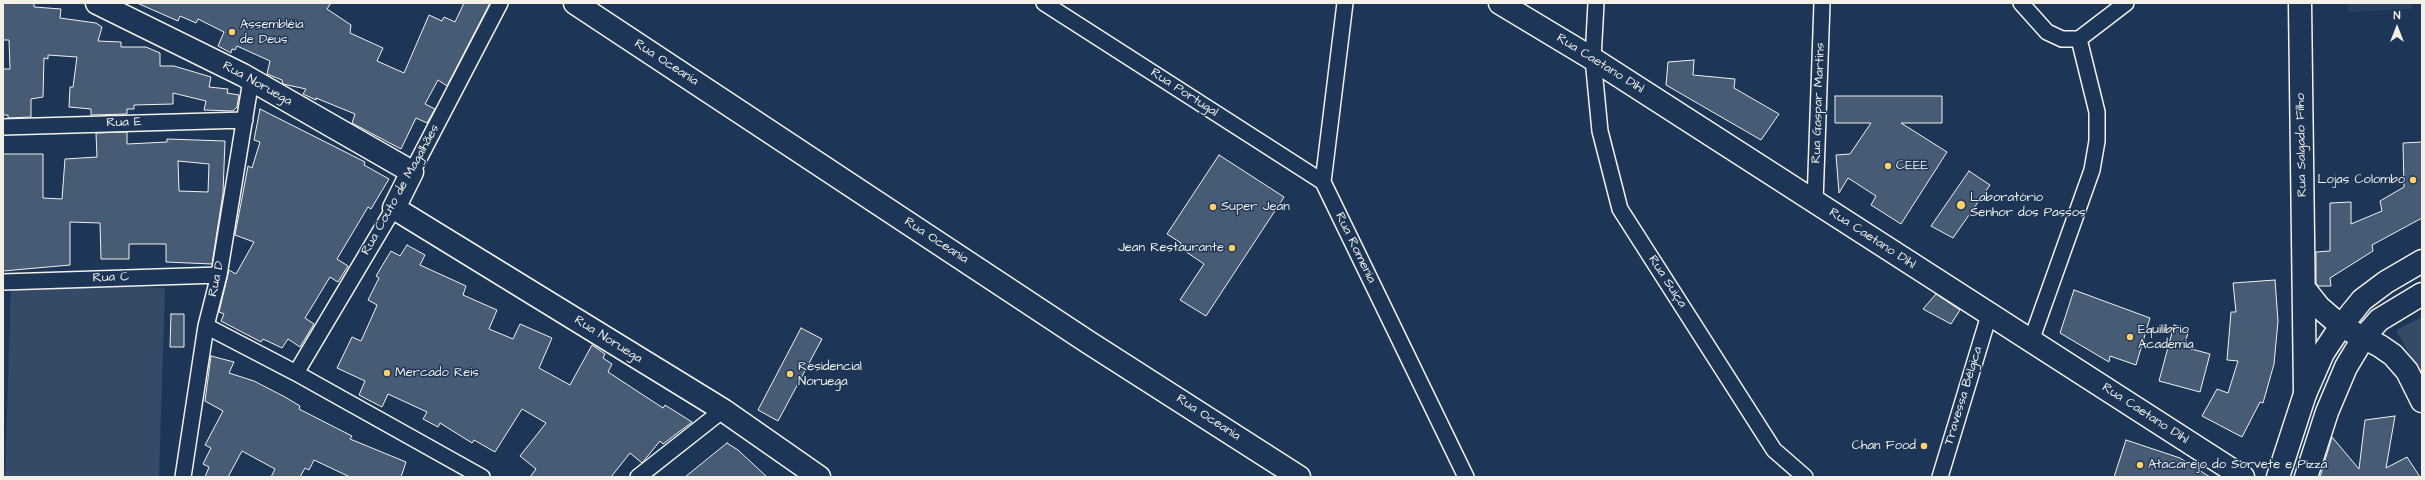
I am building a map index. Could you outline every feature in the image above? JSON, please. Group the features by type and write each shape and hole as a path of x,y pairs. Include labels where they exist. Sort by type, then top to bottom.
{"street":[{"name":"Rua Couto de Magalhães","path":"296,373 394,208 500,3"},
{"name":"Rua Oceania","path":"575,3 1088,342 1300,477"},
{"name":"Rua Portugal","path":"1044,3 1323,182"},
{"path":"1323,182 1345,3"},
{"name":"Rua Caetano Dihl","path":"1500,3 1593,59 2243,477"},
{"name":"Rua Suiça","path":"1596,3 1593,59 1600,131 1620,209 1774,450 1805,477"},
{"name":"Rua Gaspar Martins","path":"1815,202 1822,3"},
{"path":"2021,3 2046,32 2062,39 2079,39 2126,3"},
{"name":"Rua Salgado Filho","path":"2300,3 2305,394"},
{"name":"Rua Noruega","path":"103,4 251,80 412,172"},
{"path":"2031,341 2092,170 2096,140 2097,112 2079,39"},
{"name":"Rua D","path":"183,477 206,326 219,275 251,80"},
{"name":"Rua E","path":"3,127 245,120"},
{"name":"Rua Romenia","path":"1323,182 1466,477"},
{"name":"Rua Noruega","path":"394,208 724,410 819,477"},
{"path":"2278,477 2305,394 2323,353 2341,326 2362,300 2386,282 2422,261"},
{"name":"Rua C","path":"3,282 219,275"},
{"path":"2304,288 2318,307 2341,326 2364,337 2393,355 2406,371 2422,401"},
{"path":"2306,477 2327,412 2346,367 2364,337 2379,320 2422,294"},
{"name":"Travessa Bélgica","path":"1940,477 1989,315"},
{"path":"206,326 296,373 482,477"},
{"path":"638,477 724,410"}],"shaded area":[{"path":"2348,3 2411,3 2411,9 2348,12"},
{"path":"11,283 165,288 159,477 5,477"},
{"path":"2422,317 2422,377 2396,330"}],"building":[{"path":"3,3 34,3 34,7 61,9 60,18 96,23 102,27 98,41 121,42 121,47 146,47 160,53 160,66 174,66 211,77 209,87 228,89 227,93 239,95 237,107 233,111 204,110 206,101 173,93 173,104 134,105 134,109 127,109 127,114 91,115 91,109 69,107 70,87 73,87 77,57 48,55 48,59 44,58 43,97 31,99 31,117 8,118 8,115 3,115 3,69 10,69 9,40 3,40"},
{"path":"137,3 331,3 327,9 351,25 350,33 383,48 377,61 404,73 429,15 442,21 444,17 455,22 464,3 490,3 447,86 438,80 425,104 435,109 427,123 416,118 401,149 352,123 355,114 316,98 316,100 303,94 306,89 283,84 282,80 267,74 270,61 237,46 235,50 232,49 231,53 218,46 224,32 198,19 196,23 180,16 178,21"},
{"path":"1694,60 1693,75 1735,79 1734,88 1779,114 1761,140 1666,85 1668,62"},
{"name":"CEEE","path":"1835,96 1942,96 1942,123 1901,123 1947,152 1901,224 1871,205 1876,196 1848,178 1839,193 1836,155 1850,154 1871,123 1835,123"},
{"path":"260,109 365,162 364,165 389,179 371,209 368,207 337,259 348,266 338,282 330,277 305,318 314,324 300,347 288,339 282,348 263,339 261,342 221,321 224,314 219,312 229,270 236,274 254,242 235,235 248,166 252,168 260,142 254,140"},
{"path":"127,132 127,144 167,142 167,139 225,141 223,193 212,264 166,262 166,244 129,244 129,259 101,259 100,223 70,222 70,265 3,271 3,154 43,154 43,198 62,199 65,159 97,157 96,133","holes":["178,161 209,164 208,192 179,191"]},
{"path":"2422,142 2422,218 2372,245 2373,251 2330,278 2331,286 2318,286 2316,283 2316,252 2330,251 2330,203 2351,202 2351,224 2382,211 2380,201 2404,187 2403,143"},
{"path":"1219,155 1284,197 1206,316 1180,300 1204,264 1179,247 1181,243 1167,234"},
{"name":"Laboratório Senhor dos Passos","path":"1969,171 1990,185 1953,238 1931,226"},
{"path":"407,245 425,255 420,265 466,286 463,295 497,310 489,329 513,339 520,324 552,338 539,368 570,385 592,345 605,354 603,358 612,364 608,372 663,408 665,405 692,422 663,444 660,441 642,463 630,453 611,477 530,477 536,469 520,456 546,423 522,409 495,452 474,440 472,443 440,423 438,427 423,419 427,412 388,394 382,407 359,395 365,381 337,368 352,337 361,341 375,310 377,305 368,300 379,278 376,276 391,251 400,256"},
{"path":"2275,280 2278,321 2274,364 2263,403 2260,402 2242,437 2202,416 2217,389 2228,393 2238,361 2227,360 2231,312 2236,312 2233,283"},
{"path":"2074,290 2150,318 2136,365 2110,356 2109,362 2060,333"},
{"path":"1936,294 1960,310 1951,324 1923,309"},
{"path":"171,314 184,314 184,347 170,347"},
{"path":"2174,325 2189,329 2184,347 2210,354 2200,392 2159,381"},
{"name":"Residencial Noruega","path":"801,328 822,339 778,421 758,410"},
{"path":"211,356 234,362 229,373 254,381 285,397 300,406 299,409 352,436 350,439 406,462 401,477 350,477 314,460 309,470 305,468 300,477 271,477 275,469 242,451 228,477 205,477 209,467 203,464 211,448 205,445 223,411 205,401"},
{"path":"2395,416 2386,468 2407,457 2420,477 2320,477 2332,437 2359,469 2365,420"},
{"name":"Atacarejo do Sorvete e Pizza","path":"2126,440 2180,458 2210,477 2114,477"},
{"path":"727,443 738,450 767,477 685,477"}],"place":[{"name":"Assembléia de Deus","path":"232,32"},
{"name":"CEEE","path":"1888,166"},
{"name":"Lojas Colombo","path":"2413,180"},
{"name":"Laboratório Senhor dos Passos","path":"1961,205"},
{"name":"Super Jean","path":"1213,207"},
{"name":"Jean Restaurante","path":"1232,248"},
{"name":"Equilíbrio Academia","path":"2130,337"},
{"name":"Mercado Reis","path":"387,373"},
{"name":"Residencial Noruega","path":"790,374"},
{"name":"Chan Food","path":"1924,446"},
{"name":"Atacarejo do Sorvete e Pizza","path":"2140,465"}]}
